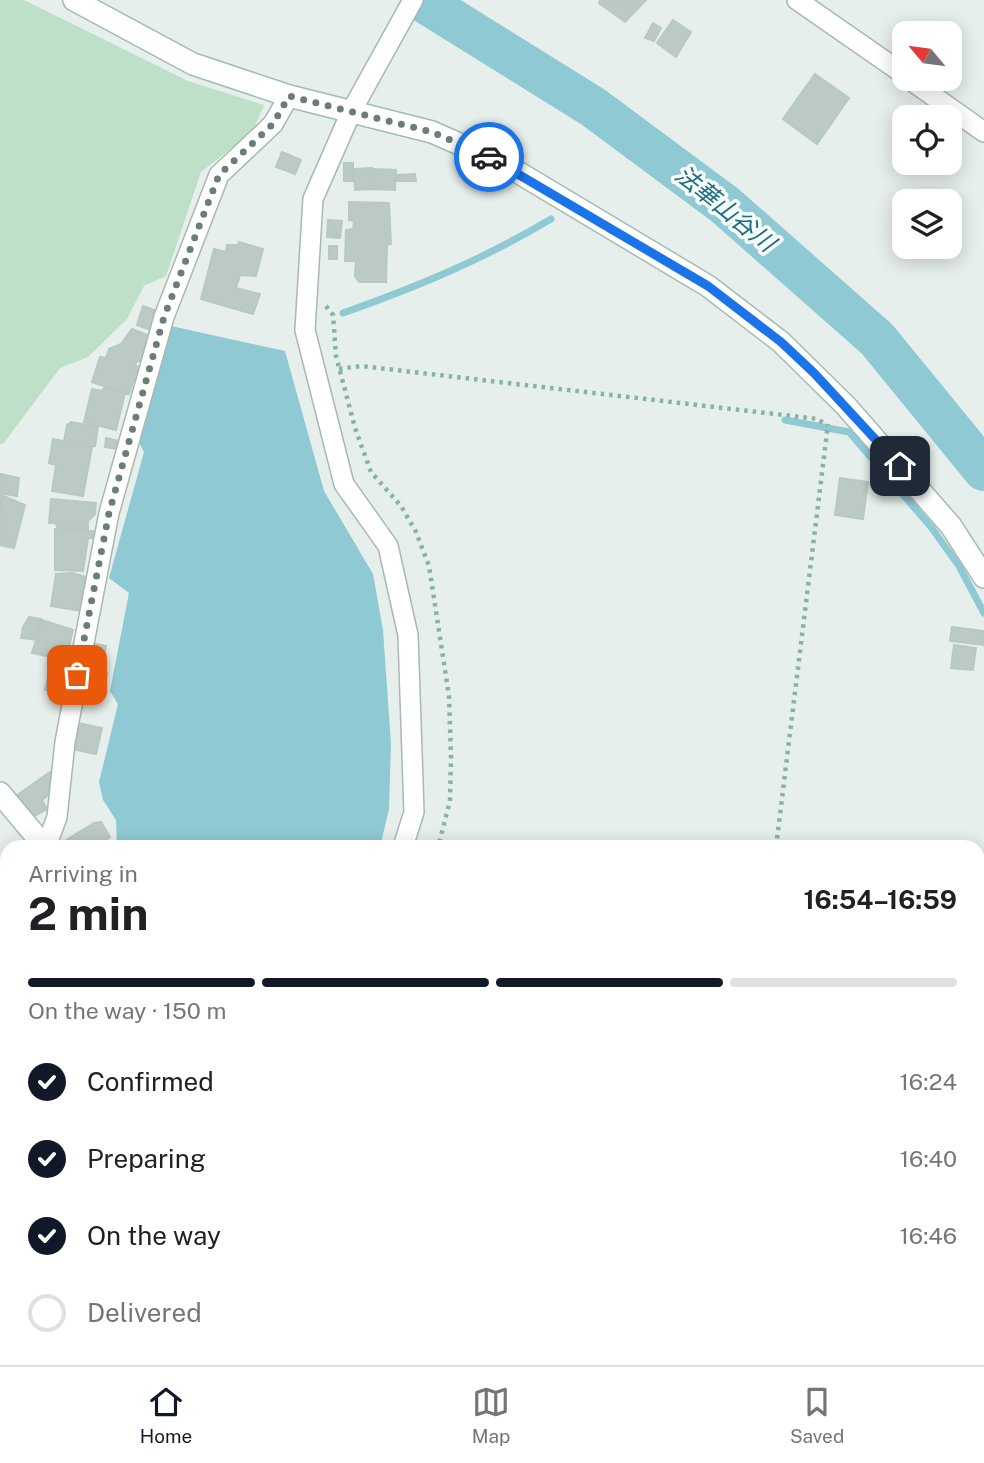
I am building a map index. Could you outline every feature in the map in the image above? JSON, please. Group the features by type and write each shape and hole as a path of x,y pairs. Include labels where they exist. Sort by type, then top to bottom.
{"main road":[{"path":"74,0 194,64 289,96 432,132 473,149 597,218 708,286 781,342 846,406 951,526 984,577"},
{"path":"0,793 39,840"}],"street":[{"path":"405,840 414,812 408,635 388,546 344,484 304,330 313,199 352,110 413,0"},
{"path":"797,0 892,66"},
{"path":"926,91 984,132"},
{"path":"48,840 57,817 65,742 109,513 164,317 219,175 273,124 289,96"}],"path":[{"path":"339,369 361,366 416,372 818,419 827,426"},
{"path":"777,840 827,426 846,406"}],"green space":[{"path":"0,0 24,0 188,81 264,105 252,132 201,172 166,276 144,286 127,319 88,357 60,368 3,444 0,444"}],"water":[{"path":"171,326 285,351 324,491 373,574 383,630 391,744 389,809 382,840 117,840 116,820 103,800 99,782 118,704 110,691 129,593 109,578 144,452 137,439"}],"building":[{"path":"600,0 646,0 625,22 599,3"},
{"path":"673,20 691,32 676,57 657,43"},
{"path":"653,23 661,28 654,41 645,38"},
{"path":"815,74 849,98 817,144 783,119"},
{"path":"282,152 301,160 295,174 276,167"},
{"path":"344,163 353,163 353,181 344,181"},
{"path":"372,168 373,189 355,190 354,169"},
{"path":"373,169 396,170 395,190 374,189"},
{"path":"415,174 416,181 396,181 396,175"},
{"path":"349,202 389,203 391,244 387,245 386,282 359,282 355,276 356,261 345,261 346,230 353,229 354,221 349,220"},
{"path":"328,220 342,221 340,238 327,237"},
{"path":"239,242 263,249 256,276 240,275 236,288 260,294 253,314 201,299 214,249 226,252 227,245 238,245"},
{"path":"329,246 337,246 337,259 329,259"},
{"path":"143,306 157,311 150,330 137,325"},
{"path":"132,329 150,336 142,361 137,361 135,365 138,367 129,394 92,382 100,357 106,358 109,349 121,344"},
{"path":"104,388 125,393 116,430 84,422 92,389 101,391"},
{"path":"71,422 98,427 95,446 64,441 67,425"},
{"path":"106,438 119,441 118,449 105,447"},
{"path":"53,439 92,447 83,496 52,491 56,465 49,463"},
{"path":"0,474 19,478 17,496 0,493"},
{"path":"840,478 868,482 863,519 835,515"},
{"path":"1,495 25,505 14,548 0,545"},
{"path":"51,499 96,503 95,514 88,521 88,529 57,527 56,523 49,523"},
{"path":"55,529 93,531 93,538 88,538 83,571 55,570"},
{"path":"72,573 86,577 82,611 51,606 56,574"},
{"path":"29,617 41,619 36,640 21,638"},
{"path":"42,620 73,630 66,660 32,653"},
{"path":"952,627 984,631 984,645 950,641"},
{"path":"89,643 106,646 101,670 85,667"},
{"path":"954,645 976,648 973,670 951,668"},
{"path":"85,669 107,673 103,694 82,691"},
{"path":"49,673 71,677 67,694 45,690"},
{"path":"78,723 102,728 96,754 72,749"},
{"path":"50,772 55,780 48,786 51,793 42,800 47,809 31,818 16,796"},
{"path":"101,822 110,837 108,840 66,840 94,823"}],"waterway":[{"name":"法華山谷川","path":"421,0 593,107 725,205 877,339 984,470"},
{"path":"343,313 450,271 551,219"},
{"path":"785,420 849,432 931,527 959,566 984,613"}],"way so far":[{"path":"77,675 109,513 164,317 219,175 273,124 289,96 432,132 489,157"}],"route":[{"path":"489,157 708,286 781,342 846,406 900,466"}]}
